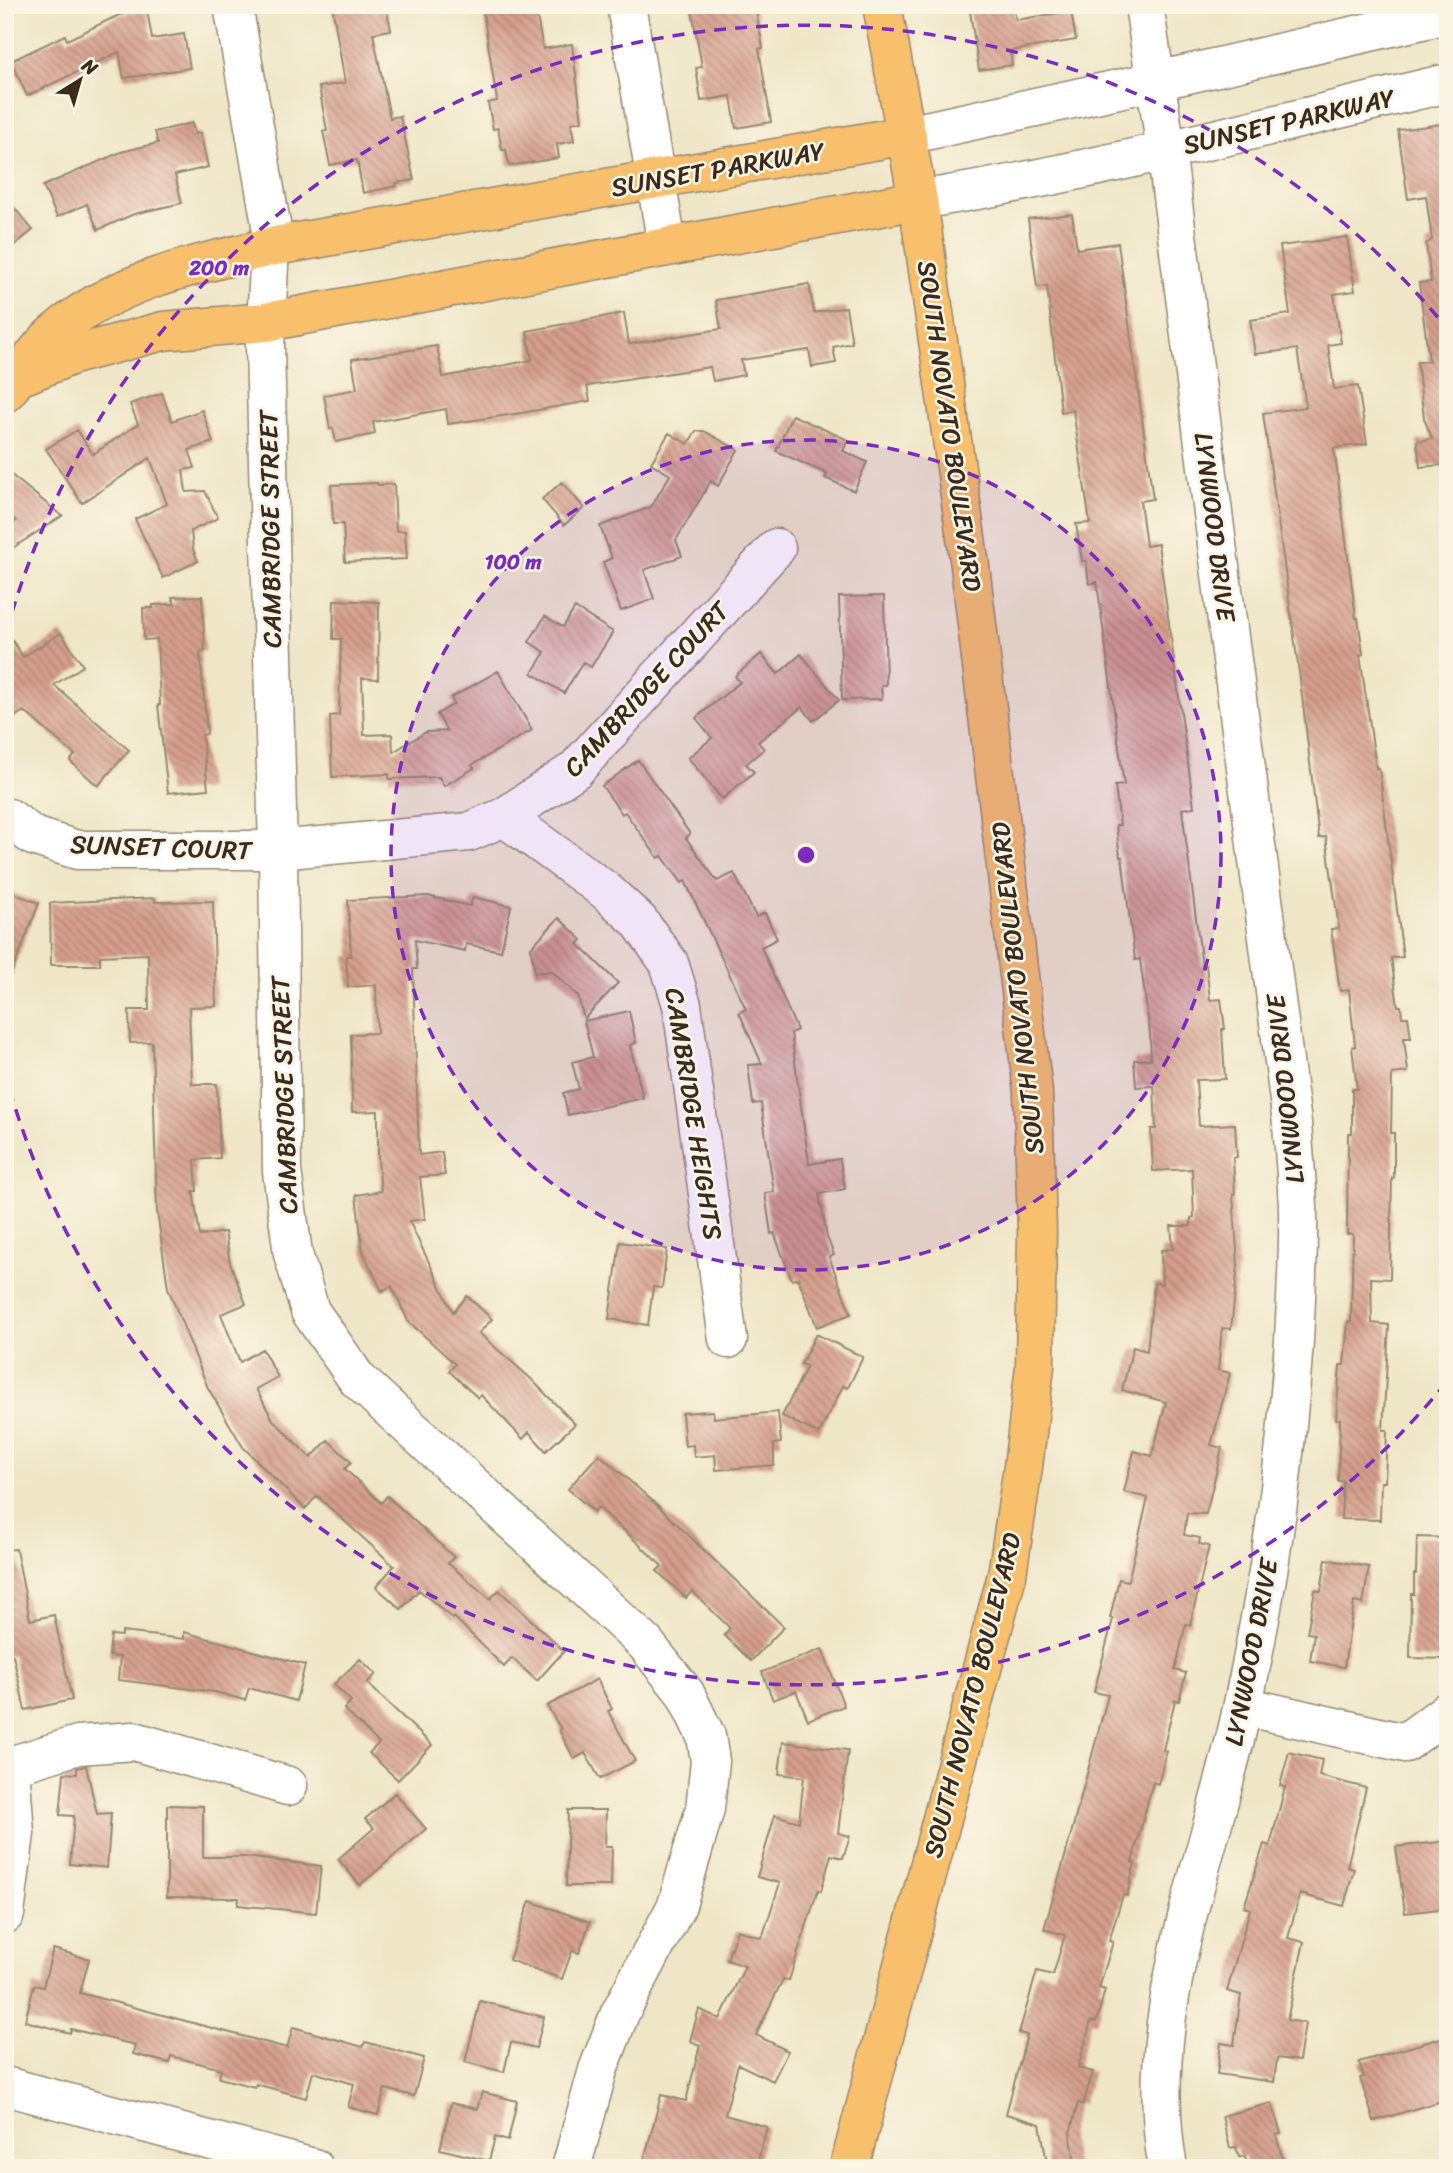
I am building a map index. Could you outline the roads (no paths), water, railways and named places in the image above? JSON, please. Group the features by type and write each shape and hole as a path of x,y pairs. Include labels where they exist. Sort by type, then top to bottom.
{"main road":[{"name":"SOUTH NOVATO BOULEVARD","path":"849,2168 1007,1575 1024,1466 1035,1366 1037,1231 1033,1092 970,566 918,200 883,5"},
{"name":"SUNSET PARKWAY","path":"12,385 55,332 109,295 198,263 270,247 907,135"},
{"name":"SUNSET PARKWAY","path":"12,385 73,355 163,331 266,322 918,200"}],"street":[{"name":"CAMBRIDGE STREET","path":"233,5 271,224 266,322 282,1171 293,1254 310,1311 357,1379 645,1643 685,1693 706,1736 710,1761 705,1809 677,1905 620,2013 598,2070 570,2168"},
{"path":"626,5 667,245"},
{"name":"LYNWOOD DRIVE","path":"1144,5 1166,150 1292,1123 1298,1210 1296,1308 1290,1398 1277,1519 1243,1706 1175,1970 1163,2038 1163,2139 1168,2168"},
{"name":"SUNSET PARKWAY","path":"907,135 1448,14"},
{"name":"SUNSET PARKWAY","path":"918,200 974,191 1166,150 1448,83"},
{"name":"CAMBRIDGE COURT","path":"504,817 575,770 776,548"},
{"path":"278,850 469,832 504,817"},
{"name":"CAMBRIDGE HEIGHTS","path":"504,817 606,891 639,921 668,963 682,1005 727,1339"},
{"name":"SUNSET COURT","path":"9,818 33,836 77,850 278,850"},
{"path":"1243,1706 1405,1743 1448,1711"},
{"path":"5,1914 15,1833 7,1764 78,1745 134,1741 288,1786"},
{"path":"5,2086 314,2168"}]}
